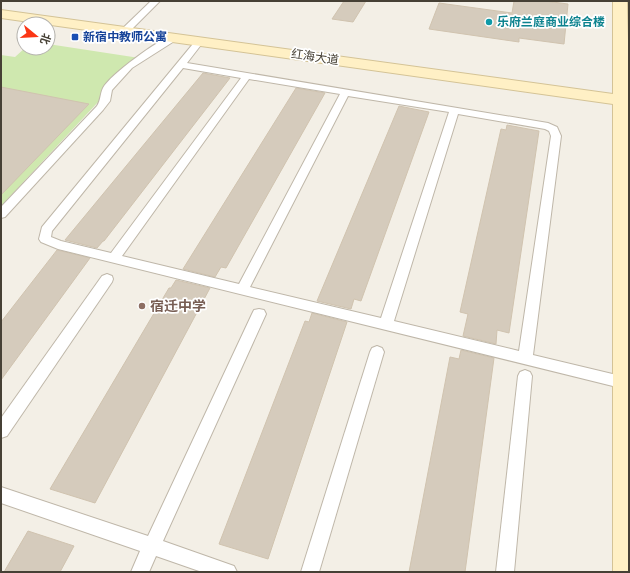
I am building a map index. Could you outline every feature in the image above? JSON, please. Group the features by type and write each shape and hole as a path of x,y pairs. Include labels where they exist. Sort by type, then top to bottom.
{"main road":[{"name":"红海大道","path":"1,1 625,93"},
{"path":"620,1 625,93 628,572"},
{"name":"红海大道","path":"1,14 200,42 625,93"}],"lane":[{"path":"125,31 156,1"},
{"path":"1,214 100,108 105,101 107,89 129,66 173,38"},
{"path":"200,42 46,230 45,239 51,243 626,383"},
{"path":"181,65 548,126 553,129 556,136 525,358"},
{"path":"114,258 247,76"},
{"path":"242,290 345,93"},
{"path":"386,324 454,111"},
{"path":"1,431 107,278"},
{"path":"140,572 259,314"},
{"path":"310,572 377,352"},
{"path":"505,572 525,376"},
{"path":"1,495 228,572"}],"green space":[{"path":"56,45 146,59 127,71 1,206 1,55 15,57 56,56"}],"building":[{"path":"344,1 366,1 353,22 332,19"},
{"name":"乐府兰庭商业综合楼","path":"514,1 545,1 568,4 564,44 519,38 519,42 429,29 439,3 512,13"},
{"path":"203,73 230,78 104,241 97,248 65,240"},
{"path":"1,87 89,104 1,195"},
{"path":"296,88 325,93 226,268 221,267 215,277 183,269"},
{"path":"399,106 429,112 361,301 354,299 351,309 317,301"},
{"path":"507,125 539,131 509,333 497,330 496,344 463,336 468,314 460,312 501,129 506,130"},
{"path":"57,250 90,258 1,380 1,322"},
{"path":"176,280 210,288 95,503 50,489 169,288 171,288"},
{"path":"312,313 347,322 268,559 219,544 305,321 309,322"},
{"path":"461,350 494,358 465,572 409,572 450,357 459,359"},
{"path":"28,531 74,546 60,572 4,572"}],"place":[{"name":"乐府兰庭商业综合楼","path":"489,22"},
{"name":"新宿中教师公寓","path":"75,37"},
{"name":"宿迁中学","path":"142,306"}]}
